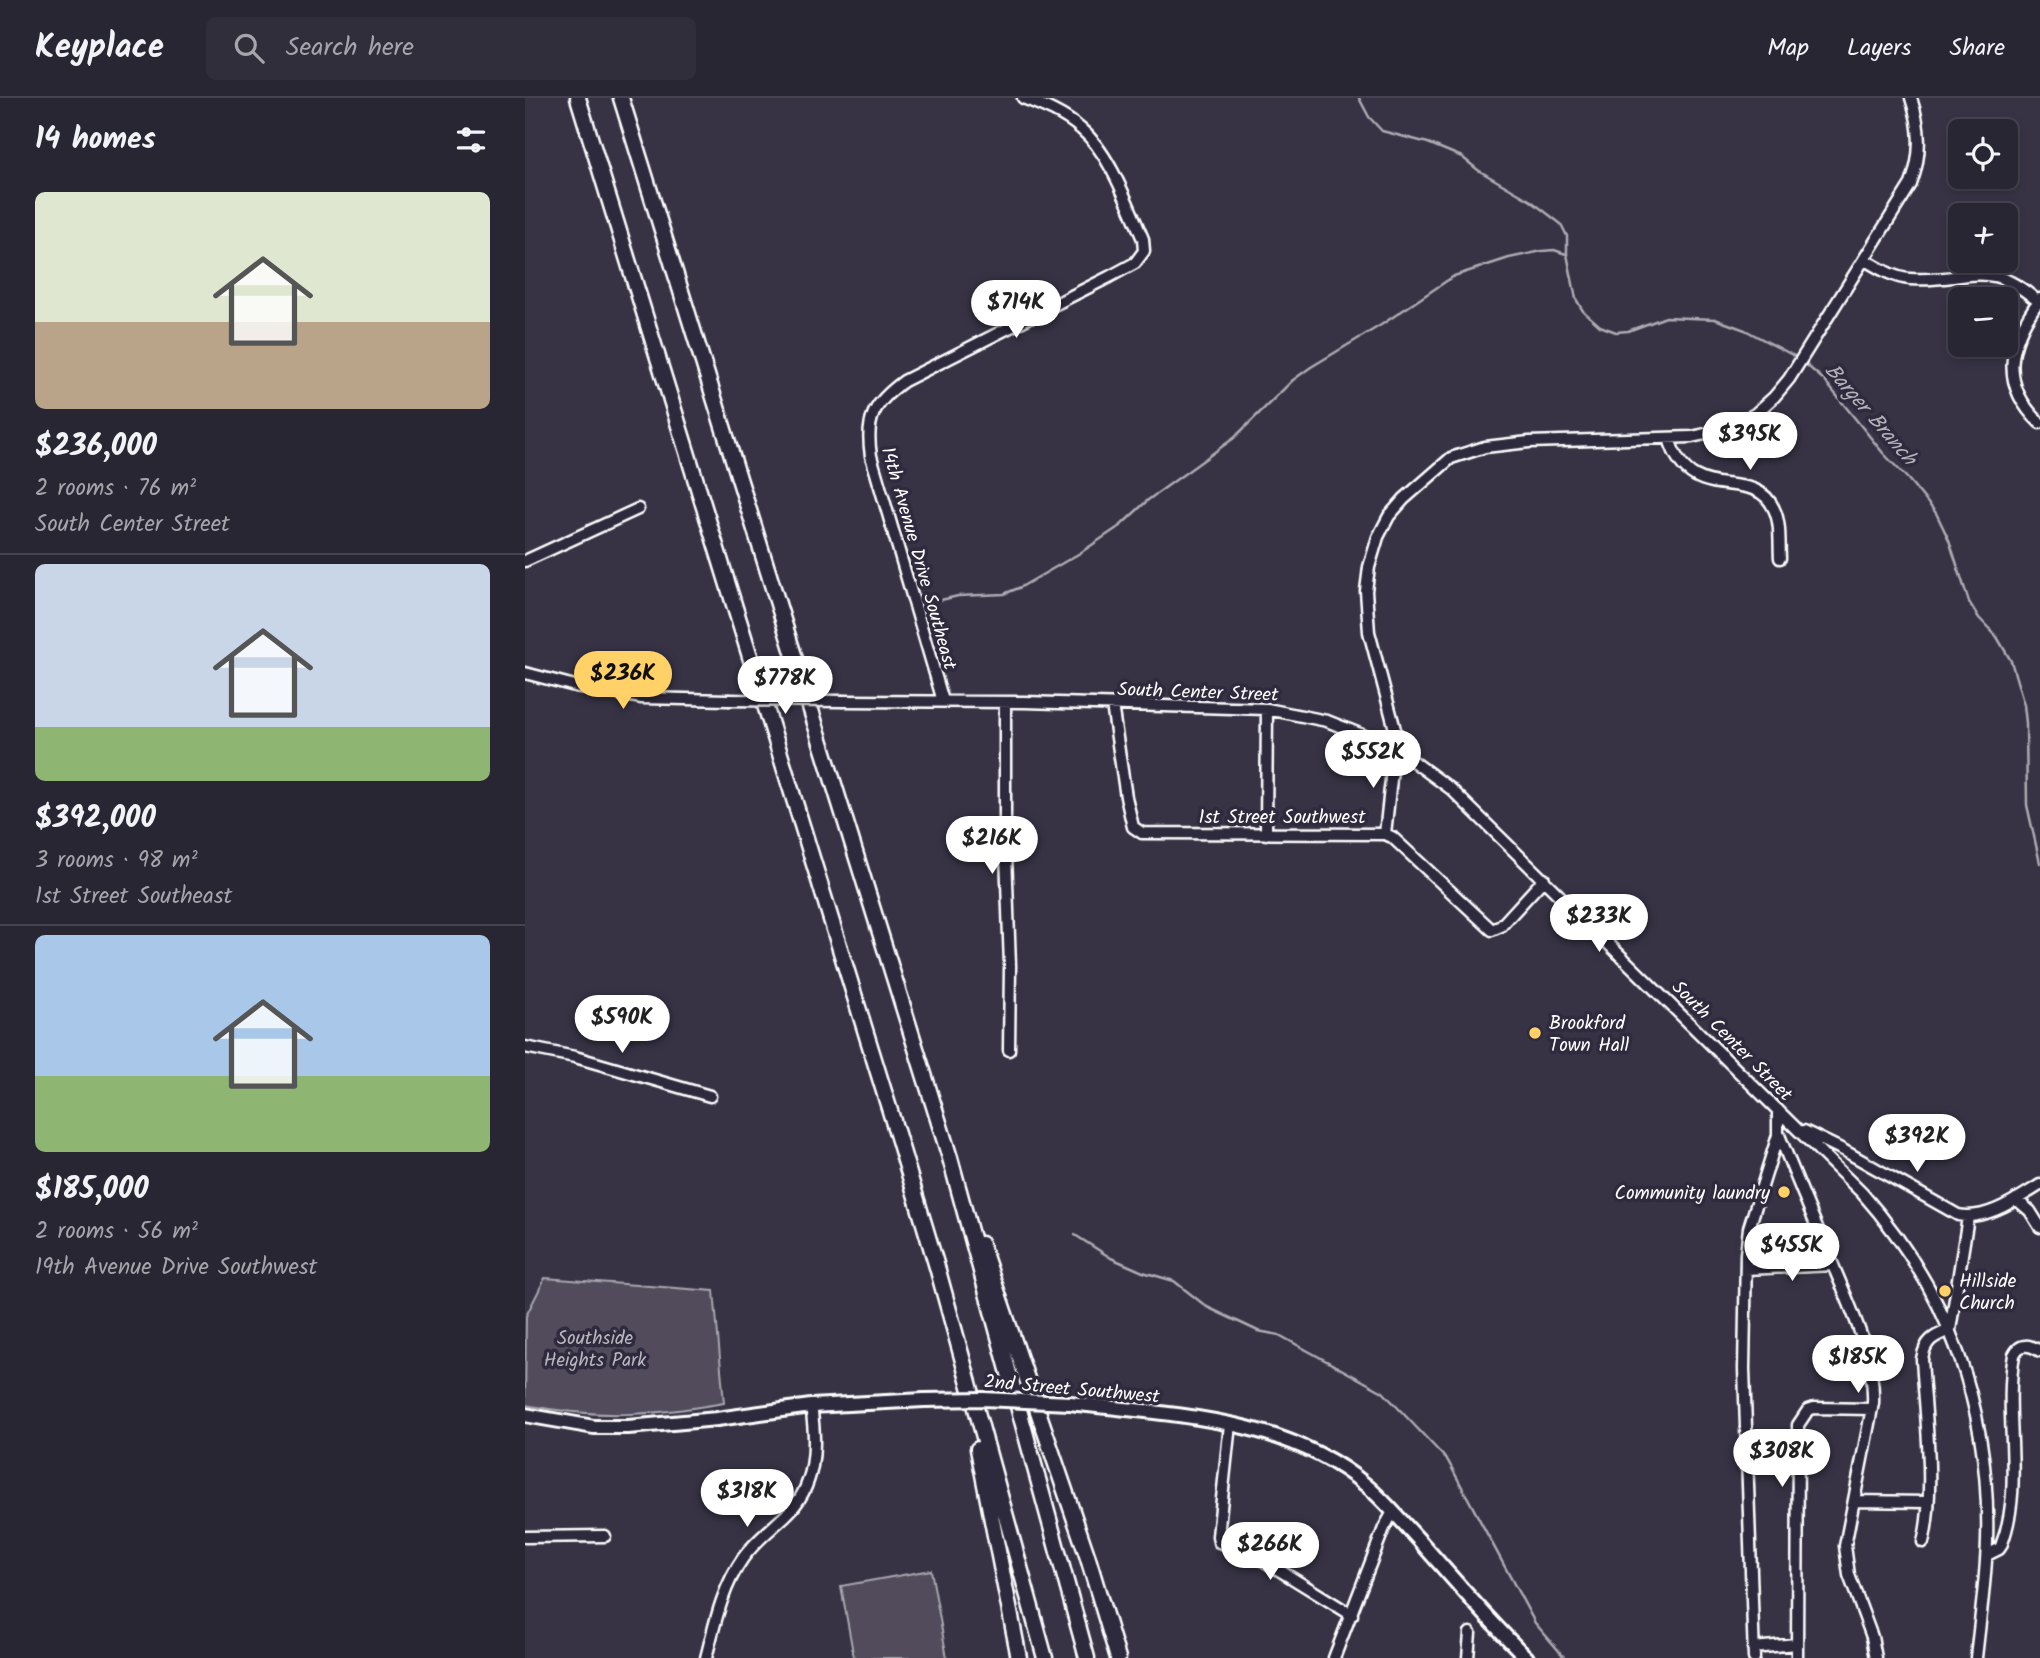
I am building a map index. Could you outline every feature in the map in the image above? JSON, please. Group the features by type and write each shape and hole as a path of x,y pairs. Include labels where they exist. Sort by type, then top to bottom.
{"highway":[{"path":"578,98 898,1137 1045,1658"},
{"path":"621,98 928,1086 1087,1658"},
{"path":"958,1190 991,1272 1087,1555 1118,1658"},
{"path":"964,1372 1019,1658"}],"main road":[{"name":"2nd Street Southwest","path":"525,1415 594,1427 628,1427 717,1419 811,1406 983,1399 1070,1403 1230,1424 1292,1441 1326,1457 1352,1474 1393,1512 1527,1658"}],"street":[{"name":"14th Avenue Drive Southeast","path":"943,701 877,480 868,438 873,411 885,394 904,381 1128,267 1135,263 1144,251 1143,239 1102,153 1084,131 1066,117 1023,98"},
{"path":"1544,879 1501,926 1492,930 1392,837 1385,834 1395,748 1394,719 1369,632 1366,591 1369,567 1378,537 1389,516 1403,499 1451,458 1485,447 1529,442 1669,438 1709,434 1727,429 1766,406 1789,379 1905,197 1919,158 1919,130 1911,98"},
{"path":"1865,260 1896,276 1912,279 1990,274 2019,286 2039,301 2017,337 2012,363 2013,376 2022,402 2040,423"},
{"path":"1669,438 1679,463 1695,477 1751,488 1769,500 1777,521 1780,558"},
{"path":"525,561 638,509"},
{"name":"South Center Street","path":"525,673 575,687 642,698 1006,702 1267,709 1328,722 1395,748 1451,789 1797,1128 1861,1193 1891,1228 1928,1285 1951,1330 1967,1379 1987,1490 1987,1555 1976,1658"},
{"path":"1006,702 1009,1050"},
{"name":"1st Street Southwest","path":"1112,705 1133,827 1142,834 1385,834"},
{"path":"1266,834 1267,709"},
{"path":"525,1047 575,1057 710,1096"},
{"path":"1778,1110 1779,1135 1749,1228 1744,1369 1746,1467 1753,1653 1796,1644"},
{"path":"1797,1128 1843,1150 1958,1215 1968,1217 1986,1213 2040,1185"},
{"path":"1779,1135 1863,1343 1873,1384 1872,1409 1847,1530 1846,1561 1853,1592 1872,1637 1876,1658"},
{"path":"2016,1199 2030,1211 2040,1227"},
{"path":"1923,1542 1927,1529 1927,1502 1922,1359 1926,1344 1933,1336 1951,1330 1968,1217"},
{"path":"1746,1269 1833,1265"},
{"path":"1987,1555 2001,1546 2010,1514 2011,1388 2014,1355 2025,1346 2032,1346 2040,1351"},
{"path":"706,1658 719,1606 731,1578 753,1545 787,1514 806,1488 815,1451 811,1406"},
{"path":"1797,1658 1798,1425 1808,1410 1814,1408 1872,1409"},
{"path":"1230,1424 1218,1536 1222,1544 1253,1554 1352,1615"},
{"path":"1746,1467 1797,1465"},
{"path":"1854,1501 1927,1502"},
{"path":"1334,1658 1384,1528 1393,1512"},
{"path":"525,1537 605,1536"},
{"path":"1468,1658 1470,1633"}],"green space":[{"name":"Southside Heights Park","path":"545,1278 714,1291 724,1403 672,1411 625,1414 577,1412 525,1405 526,1316"},
{"path":"931,1570 947,1658 854,1658 841,1586"}],"waterway":[{"name":"Barger Branch","path":"1359,98 1369,117 1382,131 1428,143 1462,157 1478,170 1531,201 1561,224 1567,236 1567,254 1576,299 1583,311 1600,326 1616,332 1628,331 1666,317 1715,319 1745,330 1798,358"},
{"path":"941,600 958,596 1004,594 1080,553 1120,526 1148,500 1234,438 1293,380 1454,276 1509,258 1542,251 1554,250 1566,254"},
{"name":"Barger Branch","path":"1803,362 1824,380 1936,513 1949,540 1969,602 1979,618 1997,637 2011,661 2024,705 2027,805 2040,863"},
{"path":"1075,1235 1111,1258 1143,1272 1174,1281 1207,1307 1258,1331 1279,1335 1383,1392 1448,1461 1535,1623 1565,1658"}],"place":[{"name":"Brookford Town Hall","path":"1535,1033"},
{"name":"Community laundry","path":"1784,1192"},
{"name":"Hillside Church","path":"1945,1291"}]}
